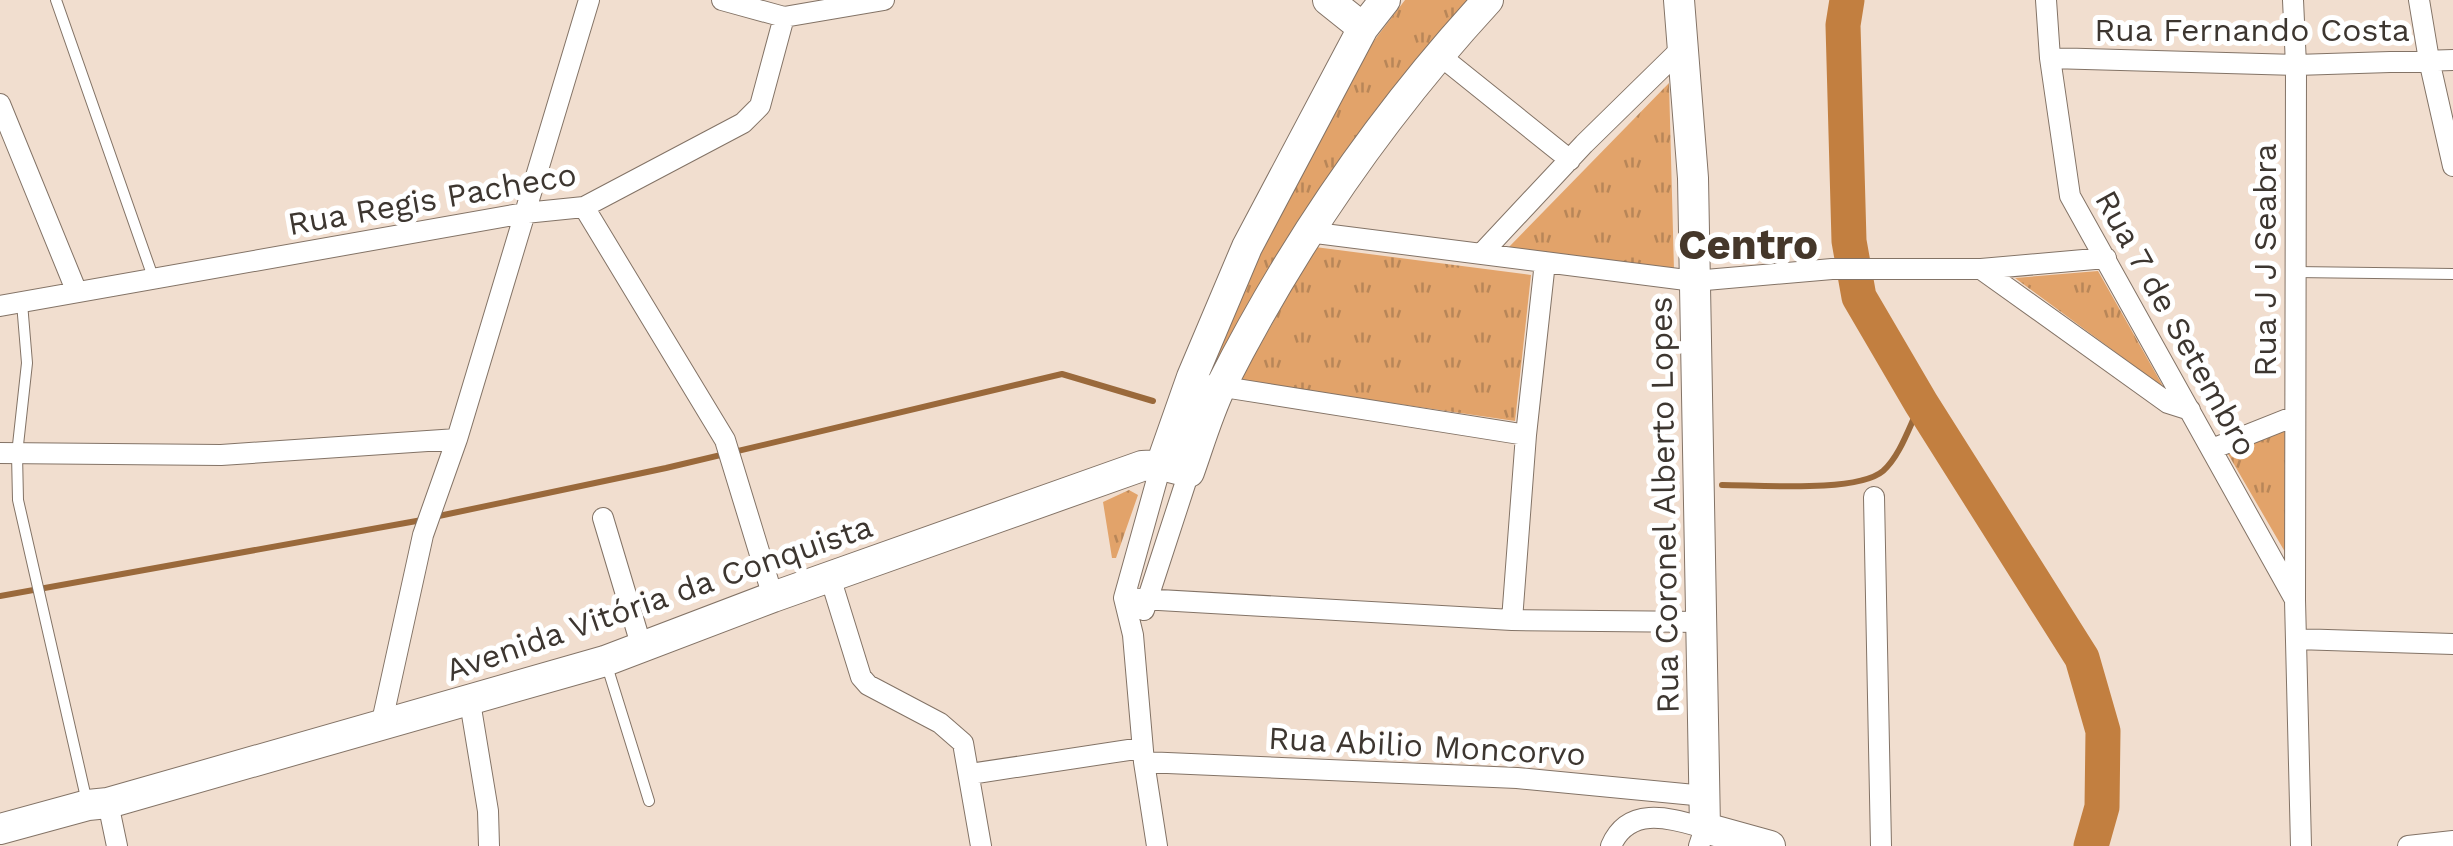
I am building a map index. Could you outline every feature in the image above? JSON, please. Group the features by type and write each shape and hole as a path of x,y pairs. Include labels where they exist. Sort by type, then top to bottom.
{"main road":[{"path":"1175,468 1206,383 1247,247 1373,10 1328,0"},
{"path":"1206,383 1348,172 1438,54 1488,0"},
{"name":"Rua Coronel Alberto Lopes","path":"1679,0 1693,178 1706,796 1702,837"},
{"name":"Avenida Vitória da Conquista","path":"0,829 470,702 605,661 1142,466 1175,468"},
{"path":"1702,837 1770,846"}],"street":[{"path":"381,726 423,535 457,439 589,0"},
{"path":"722,0 784,17 884,0"},
{"name":"Rua 7 de Setembro","path":"2046,0 2050,58 2070,196 2295,600"},
{"name":"Rua J J Seabra","path":"2293,0 2295,600 2302,846"},
{"path":"2419,0 2428,60 2453,166"},
{"name":"Rua Regis Pacheco","path":"0,306 525,213 584,207 743,122 760,106 784,17"},
{"path":"1481,254 1680,50"},
{"path":"1438,54 1570,160"},
{"name":"Rua Fernando Costa","path":"2050,58 2296,65 2453,60"},
{"path":"0,104 76,290"},
{"path":"584,207 726,440 774,597"},
{"path":"1308,232 1694,281 1873,268 1981,270 2106,258"},
{"path":"1512,620 1545,262"},
{"path":"1981,270 2168,404 2190,410"},
{"path":"1206,383 1526,436"},
{"path":"2212,449 2295,416"},
{"path":"8,454 222,455 457,439"},
{"path":"1157,846 1143,755 1132,634 1124,598 1175,468"},
{"path":"1132,634 1148,602 1175,468"},
{"path":"1874,496 1880,846"},
{"path":"602,518 642,648"},
{"path":"830,577 861,677 963,743 981,846"},
{"path":"1124,598 1512,620 1702,622"},
{"path":"2296,639 2453,644"},
{"path":"470,702 488,810 489,846"},
{"name":"Rua Abilio Moncorvo","path":"970,774 1143,755 1518,778 1706,796"},
{"path":"98,804 117,846"},
{"path":"1611,846 1624,827 1651,816 1702,837"},
{"path":"2408,846 2453,840"}],"lane":[{"path":"56,0 154,278"},
{"path":"2294,272 2453,274"},
{"path":"22,302 26,364 8,454 42,606 98,804"},
{"path":"605,661 649,801"}],"green space":[{"path":"1405,0 1469,0 1217,374 1208,371 1205,362 1277,219 1370,46"},
{"path":"1669,83 1674,270 1508,248"},
{"path":"1315,247 1531,275 1515,421 1240,381"},
{"path":"2098,271 2164,388 2015,278"},
{"path":"2286,430 2285,552 2228,454"},
{"path":"1129,490 1138,495 1116,558 1112,558 1103,502"}],"waterway":[{"path":"1847,0 1843,25 1849,241 1859,297 2082,658 2103,731 2102,807 2091,846"},
{"path":"434,517 666,468 1062,374 1153,401"},
{"path":"1722,485 1830,485 1870,478 1883,471 1895,457 1921,403"},
{"path":"0,596 422,520"}],"district":[{"name":"Centro","path":"1748,244"}]}
